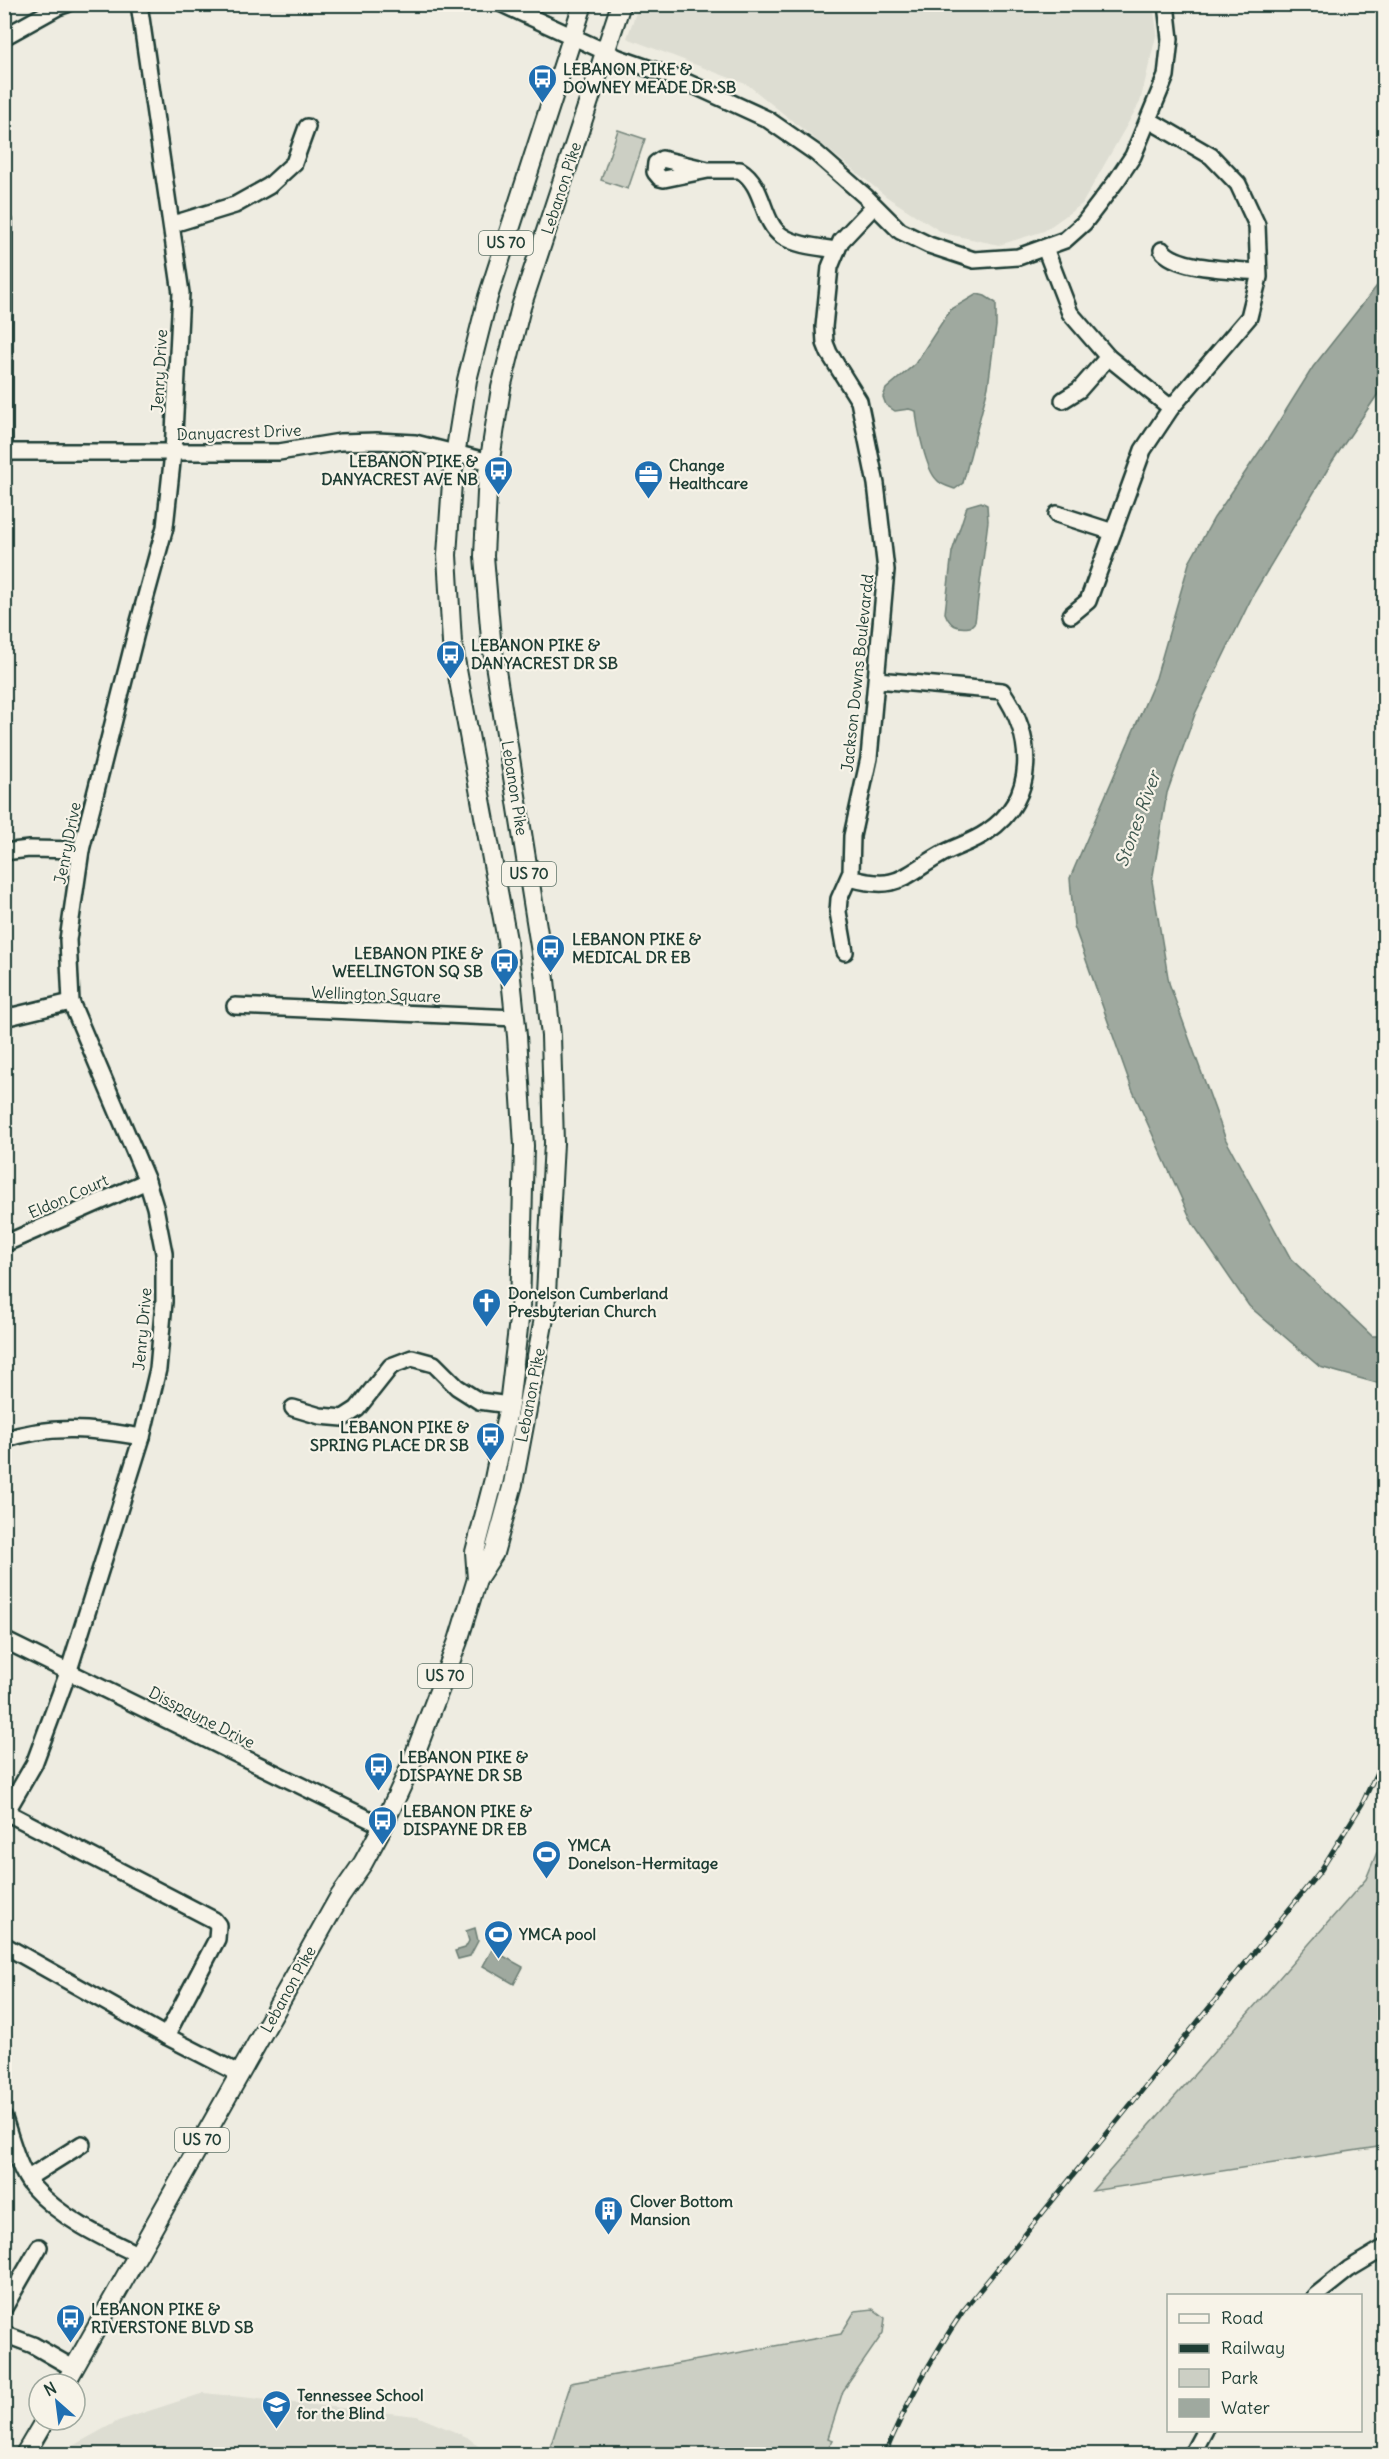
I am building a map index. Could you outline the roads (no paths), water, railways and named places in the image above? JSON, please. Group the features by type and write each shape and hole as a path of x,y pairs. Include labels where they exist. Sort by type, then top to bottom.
{"main road":[{"name":"Lebanon Pike","path":"71,2372 340,1896 363,1863 383,1826 458,1641 477,1579 494,1553 513,1484 545,1313 554,1143 551,1036 544,971 491,639 466,380 488,297 583,4"},
{"name":"Lebanon Pike","path":"477,1579 475,1552 494,1479 509,1405 520,1311 524,1146 517,1027 507,940 452,643 447,555 472,457 501,388 521,307 621,4"},
{"path":"517,1027 551,1036"},
{"path":"521,1274 547,1276"},
{"path":"25,2454 38,2432"}],"street":[{"path":"4,38 67,4"},
{"name":"Jenry Drive","path":"5,1813 34,1764 69,1670 142,1437 158,1369 164,1302 164,1253 155,1207 147,1181 70,1002 68,940 81,850 165,527 173,453 181,293 173,224 139,4"},
{"path":"502,4 605,52 682,80 767,119 816,153 900,231 929,245 974,260 1018,257 1045,249 1065,240 1084,224 1133,156 1166,76 1170,39 1166,4"},
{"path":"1071,615 1088,601 1143,450 1171,408 1249,317 1258,272 1257,225 1238,183 1210,156 1149,120"},
{"path":"173,224 235,205 269,186 294,163 308,127"},
{"path":"708,170 736,169 745,172 755,184 774,228 781,236 792,241 837,250"},
{"name":"Jackson Downs Boulevardd","path":"845,951 838,912 843,889 850,878 852,836 869,758 886,570 876,484 859,401 825,343 827,290 830,267 841,241 874,206"},
{"path":"4,223 5,454"},
{"path":"1045,249 1070,313 1108,357 1171,408"},
{"path":"1162,250 1167,257 1182,263 1258,272"},
{"path":"1063,400 1079,390 1108,357"},
{"name":"Danyacrest Drive","path":"5,454 279,452 340,442 377,441 415,443 472,457"},
{"path":"1057,514 1113,532"},
{"path":"850,878 874,885 889,883 987,832 1012,807 1020,794 1025,776 1026,746 1022,726 1002,691 876,680"},
{"path":"4,852 29,849 81,850"},
{"path":"4,1018 70,1002"},
{"name":"Wellington Square","path":"235,1006 517,1027"},
{"name":"Eldon Court","path":"4,1244 147,1181"},
{"path":"293,1408 320,1416 343,1418 357,1409 391,1366 412,1358 434,1364 457,1387 479,1401 509,1405"},
{"path":"4,1440 42,1431 70,1428 99,1429 142,1437"},
{"name":"Disspayne Drive","path":"4,1640 383,1826"},
{"path":"5,1813 214,1920 218,1925 217,1939 166,2036"},
{"path":"4,1945 166,2036 240,2074"},
{"path":"4,2118 17,2157 32,2186 55,2207 139,2255"},
{"path":"28,2178 82,2144"},
{"path":"4,2308 39,2247"},
{"path":"1316,2294 1349,2269 1384,2248"},
{"path":"4,2334 33,2345 64,2372"},
{"path":"1192,2454 1203,2432"}],"water":[{"name":"Stones River","path":"1384,277 1384,385 1332,462 1254,593 1195,714 1167,793 1152,881 1169,983 1226,1140 1291,1259 1372,1336 1384,1336 1384,1385 1320,1367 1249,1306 1193,1224 1132,1089 1074,926 1070,878 1156,678 1189,563 1214,518 1268,439 1313,367"},
{"path":"977,294 996,303 996,326 988,387 963,483 955,489 937,480 929,467 916,411 909,409 895,411 886,405 883,397 886,389 915,364 950,310"},
{"path":"981,502 987,505 988,521 975,622 970,627 958,627 949,621 945,613 952,552 967,506"},
{"path":"475,1928 478,1941 470,1956 458,1959 455,1951 465,1948 469,1941 466,1931"},
{"name":"YMCA pool","path":"493,1948 523,1967 514,1984 483,1966"}],"railway":[{"path":"885,2454 920,2381 963,2311 1321,1870 1362,1804 1384,1757"}],"place":[{"name":"LEBANON PIKE & DOWNEY MEADE DR SB","path":"542,104"},
{"name":"LEBANON PIKE & DANYACREST AVE NB","path":"499,496"},
{"name":"Change Healthcare","path":"648,500"},
{"name":"LEBANON PIKE & DANYACREST DR SB","path":"450,680"},
{"name":"LEBANON PIKE & MEDICAL DR EB","path":"551,974"},
{"name":"LEBANON PIKE & WEELINGTON SQ SB","path":"504,988"},
{"name":"Donelson Cumberland Presbyterian Church","path":"487,1328"},
{"name":"LEBANON PIKE & SPRING PLACE DR SB","path":"490,1462"},
{"name":"LEBANON PIKE & DISPAYNE DR SB","path":"378,1792"},
{"name":"LEBANON PIKE & DISPAYNE DR EB","path":"382,1846"},
{"name":"YMCA Donelson-Hermitage","path":"547,1880"},
{"name":"YMCA pool","path":"498,1960"},
{"name":"Clover Bottom Mansion","path":"609,2236"},
{"name":"LEBANON PIKE & RIVERSTONE BLVD SB","path":"70,2344"},
{"name":"Tennessee School for the Blind","path":"276,2430"}]}
